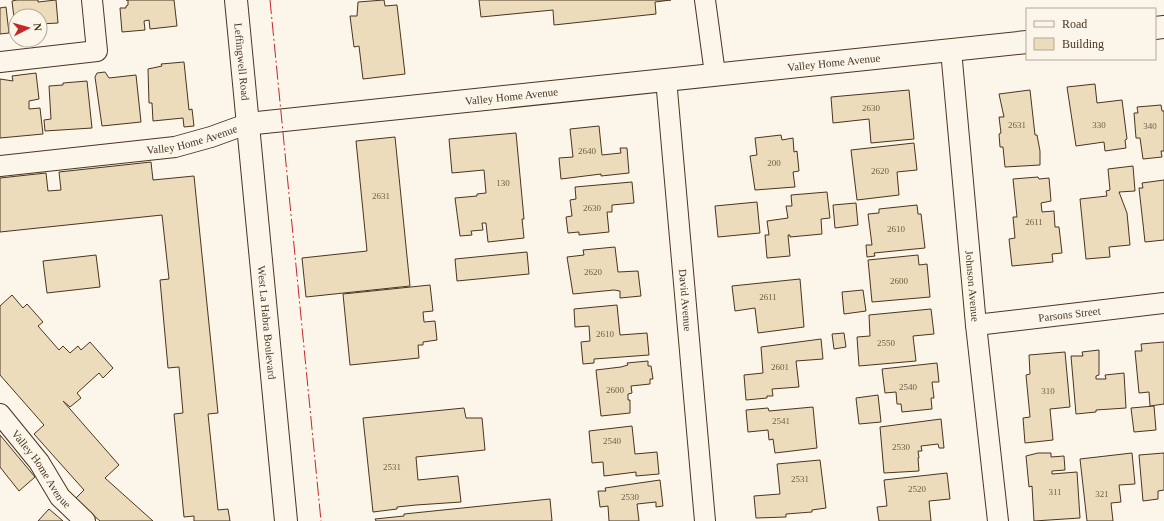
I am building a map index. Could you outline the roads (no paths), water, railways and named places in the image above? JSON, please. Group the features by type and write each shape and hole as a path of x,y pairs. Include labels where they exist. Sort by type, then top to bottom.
{"street":[{"path":"0,62 97,51 92,0"},
{"name":"Leffingwell Road","path":"236,0 247,124"},
{"path":"706,0 715,74"},
{"name":"Valley Home Avenue","path":"0,166 175,147 247,124 1026,42"},
{"name":"Johnson Avenue","path":"951,50 976,325 998,521"},
{"name":"David Avenue","path":"666,79 705,521"},
{"name":"West La Habra Boulevard","path":"247,124 286,521"},
{"name":"Parsons Street","path":"976,325 1164,303"},
{"name":"Valley Home Avenue","path":"0,414 39,462 60,497 85,521"}]}
